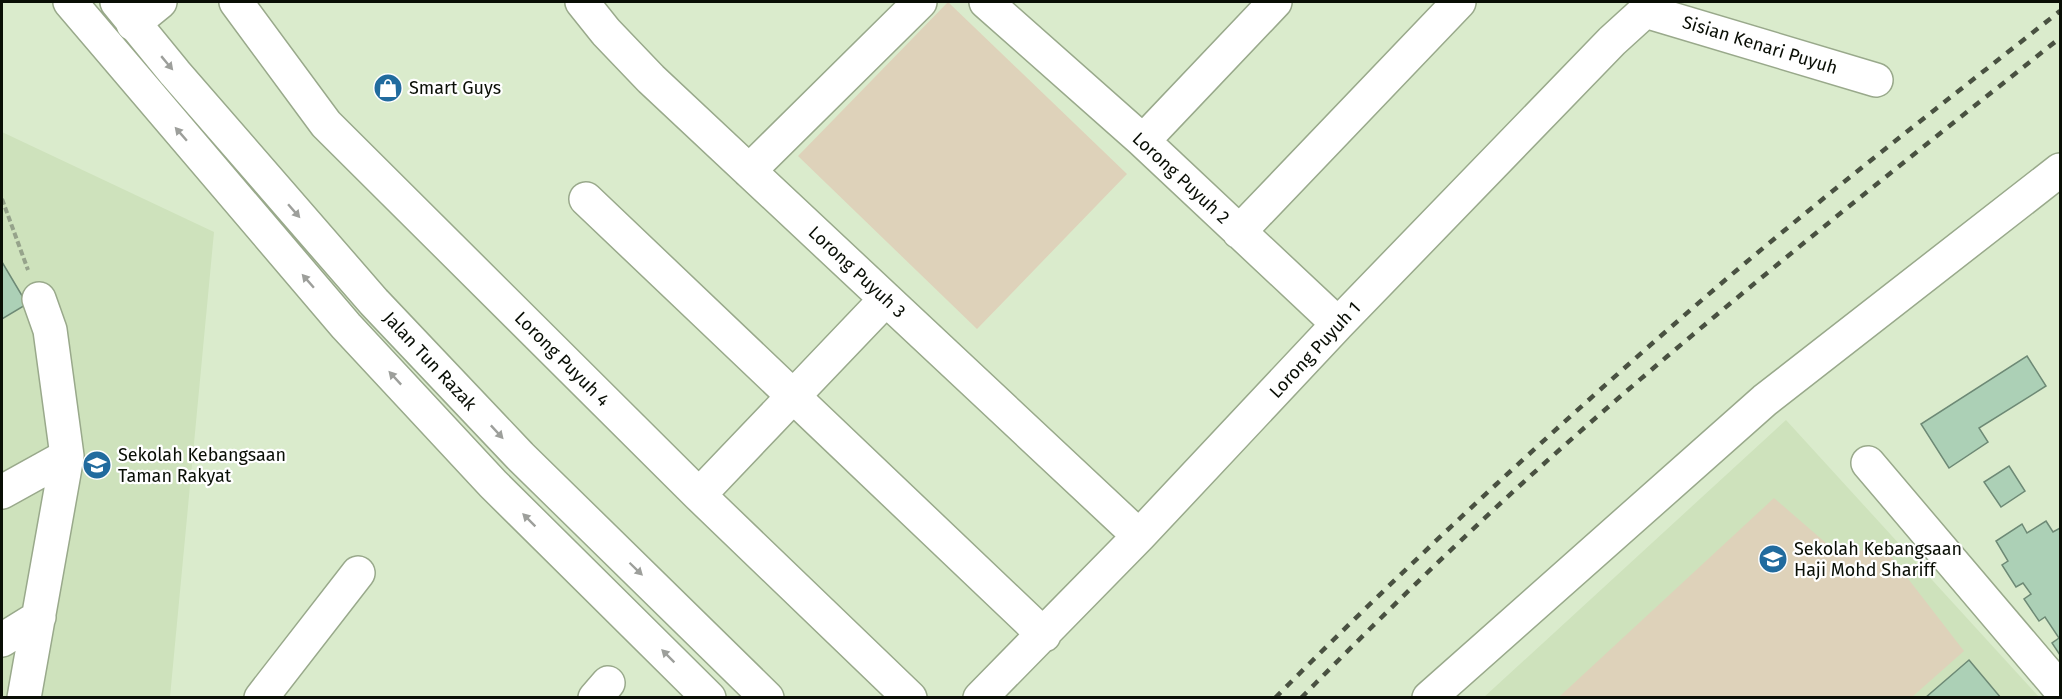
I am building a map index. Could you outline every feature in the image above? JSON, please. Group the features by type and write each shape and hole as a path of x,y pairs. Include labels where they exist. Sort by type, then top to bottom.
{"street":[{"name":"Jalan Tun Razak","path":"70,2 354,334 493,484 709,698"},
{"path":"125,13 160,2"},
{"name":"Lorong Puyuh 4","path":"236,2 326,124 699,495 910,698"},
{"name":"Lorong Puyuh 3","path":"582,2 606,32 651,79 1139,536"},
{"path":"749,171 920,2"},
{"name":"Lorong Puyuh 2","path":"986,2 1143,141 1338,324"},
{"path":"1143,141 1275,2"},
{"path":"1239,232 1459,2"},
{"name":"Sisian Kenari Puyuh","path":"1646,6 1876,80"},
{"name":"Lorong Puyuh 1","path":"980,698 1044,635 1338,324 1646,6"},
{"name":"Jalan Tun Razak","path":"125,13 374,302 520,456 767,698"},
{"path":"1429,698 1765,400 2061,170"},
{"path":"586,199 1044,635"},
{"path":"24,698 67,456 50,330 39,299"},
{"path":"699,495 886,299"},
{"path":"2,492 67,456"},
{"path":"1868,463 2061,689"},
{"path":"261,698 358,573"},
{"path":"2,640 39,617"}],"path":[{"path":"2,199 39,299"}],"shaded area":[{"path":"948,2 1127,174 977,329 798,156"},
{"name":"Sekolah Kebangsaan Taman Rakyat","path":"2,132 214,232 170,697 2,698"},
{"name":"Sekolah Kebangsaan Haji Mohd Shariff","path":"1786,420 2039,697 1483,698"},
{"path":"1774,498 1841,556 1882,545 1964,651 1912,697 1559,697"}],"building":[{"path":"2,262 27,304 2,319"},
{"path":"2027,356 2046,386 1979,428 1988,442 1949,468 1921,424"},
{"path":"2009,466 2025,491 2001,507 1984,482"},
{"path":"2046,521 2053,532 2060,528 2060,655 2052,643 2059,638 2045,617 2039,621 2024,599 2031,594 2023,583 2016,587 2002,565 2008,561 1996,541 2022,524 2027,533"},
{"path":"1969,660 2001,698 1925,698"}],"railway":[{"path":"1275,698 1437,540 1547,437 1717,287 1801,217 2060,11"},
{"path":"1301,698 1447,553 1601,413 1796,249 2060,38"}],"place":[{"name":"Smart Guys","path":"388,88"},
{"name":"Sekolah Kebangsaan Taman Rakyat","path":"97,465"},
{"name":"Sekolah Kebangsaan Haji Mohd Shariff","path":"1773,559"}]}
